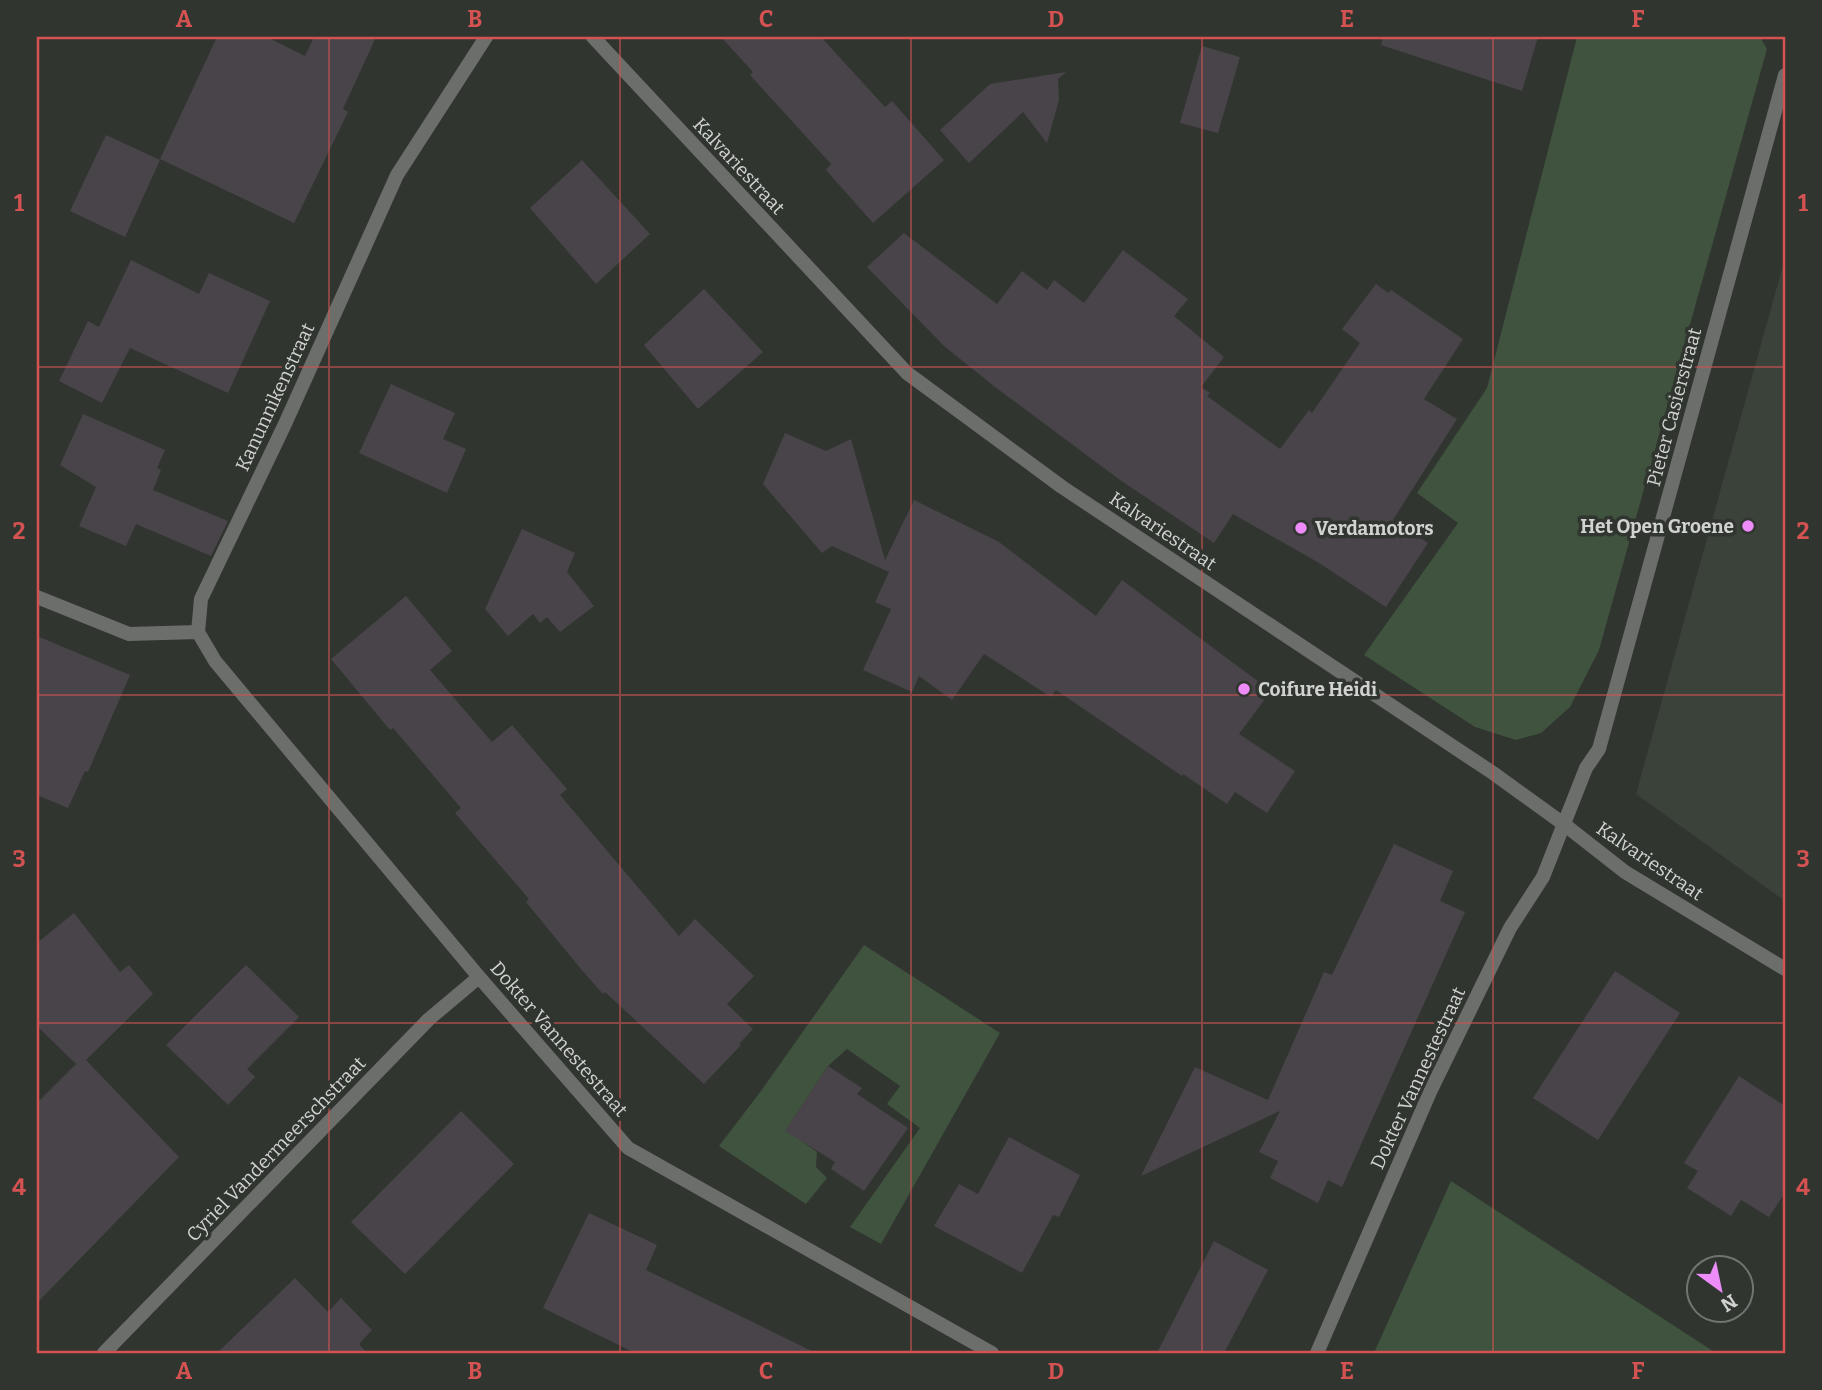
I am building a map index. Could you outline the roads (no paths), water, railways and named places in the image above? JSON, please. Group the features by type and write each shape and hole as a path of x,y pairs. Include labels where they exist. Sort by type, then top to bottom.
{"street":[{"name":"Kanunnikenstraat","path":"198,632 201,599 285,424 397,175 486,37"},
{"name":"Kalvariestraat","path":"593,37 907,373 1062,487 1493,773 1625,872 1785,970"},
{"name":"Pieter Casierstraat","path":"1565,825 1586,768 1599,749 1785,75"},
{"path":"37,597 129,634 198,632"},
{"name":"Dokter Vannestestraat","path":"198,632 215,661 628,1149 992,1353"},
{"name":"Dokter Vannestestraat","path":"1317,1353 1430,1092 1510,928 1543,877 1565,825"},
{"name":"Cyriel Vandermeerschstraat","path":"104,1353 429,1019 480,977"}],"place":[{"name":"Het Open Groene","path":"1748,526"},
{"name":"Verdamotors","path":"1301,528"},
{"name":"Coifure Heidi","path":"1244,689"}]}
